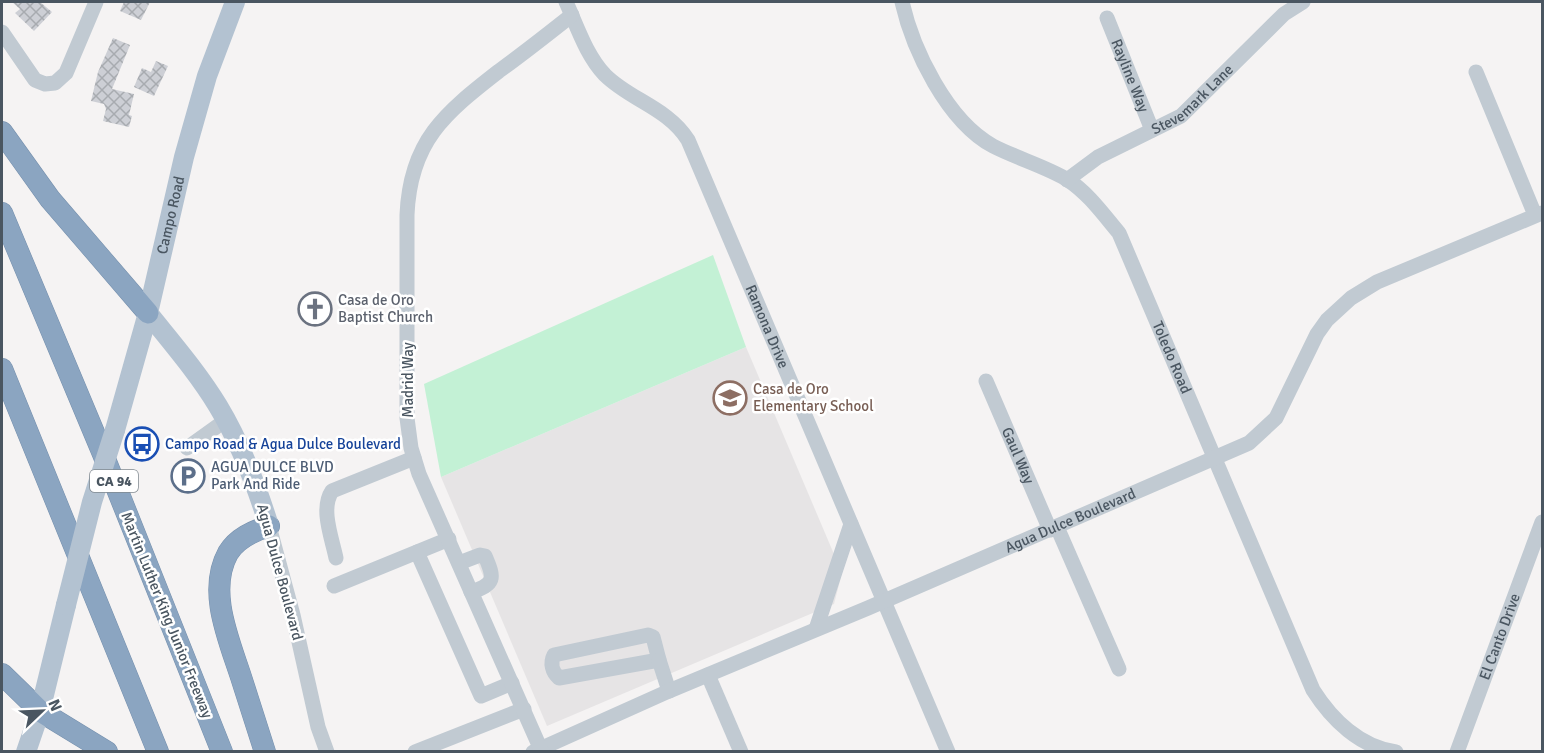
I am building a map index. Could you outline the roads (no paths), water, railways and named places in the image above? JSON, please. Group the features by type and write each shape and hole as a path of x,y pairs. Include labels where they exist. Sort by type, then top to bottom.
{"highway":[{"path":"2,132 50,199 148,313"},
{"name":"Martin Luther King Junior Freeway","path":"2,213 103,454 222,752"},
{"path":"2,369 158,752"},
{"path":"265,752 224,620 220,577 223,565 233,546 254,531 269,526"},
{"path":"2,674 40,711 107,752"}],"main road":[{"name":"Campo Road","path":"26,752 40,711 93,502 148,313 184,158 207,76 235,2"},
{"name":"Agua Dulce Boulevard","path":"148,313 190,365 226,420 253,476 269,526"}],"street":[{"path":"2,32 35,80 50,84 63,77 96,2"},
{"name":"Toledo Road","path":"902,2 909,27 932,79 957,114 991,144 1067,180 1086,194 1119,232 1317,696 1348,731 1372,745 1396,752"},
{"name":"Stevemark Lane","path":"1067,180 1098,157 1181,116 1284,14 1303,2"},
{"name":"Madrid Way","path":"539,750 524,709 414,458 407,418 407,215 413,172 432,132 451,110 569,8"},
{"name":"Ramona Drive","path":"569,8 585,45 605,75 667,117 688,140 948,752"},
{"name":"Rayline Way","path":"1107,18 1152,130"},
{"path":"1476,72 1538,214"},
{"name":"Agua Dulce Boulevard","path":"539,750 669,691 1249,443 1276,418 1317,334 1327,320 1351,298 1377,282 1538,214"},
{"name":"Gaul Way","path":"986,381 1119,669"},
{"path":"187,448 226,420"},
{"path":"336,558 327,511 327,499 332,491 414,458"},
{"name":"El Canto Drive","path":"1457,752 1542,522"},
{"path":"816,629 851,524"},
{"name":"Agua Dulce Boulevard","path":"269,526 293,615 318,727 327,752"},
{"path":"334,586 449,539"},
{"path":"417,552 481,696 512,683"},
{"path":"459,563 480,555 485,556 492,576 491,582 487,587 471,592"},
{"path":"659,660 559,678 555,674 552,659 554,655 563,652 648,635 653,637 669,691"},
{"path":"708,675 741,752"},
{"path":"415,752 524,709"}],"place":[{"name":"Casa de Oro Baptist Church","path":"315,309"},
{"name":"Casa de Oro Elementary School","path":"730,398"},
{"name":"Campo Road & Agua Dulce Boulevard","path":"142,444"},
{"name":"AGUA DULCE BLVD Park And Ride","path":"188,476"}]}
